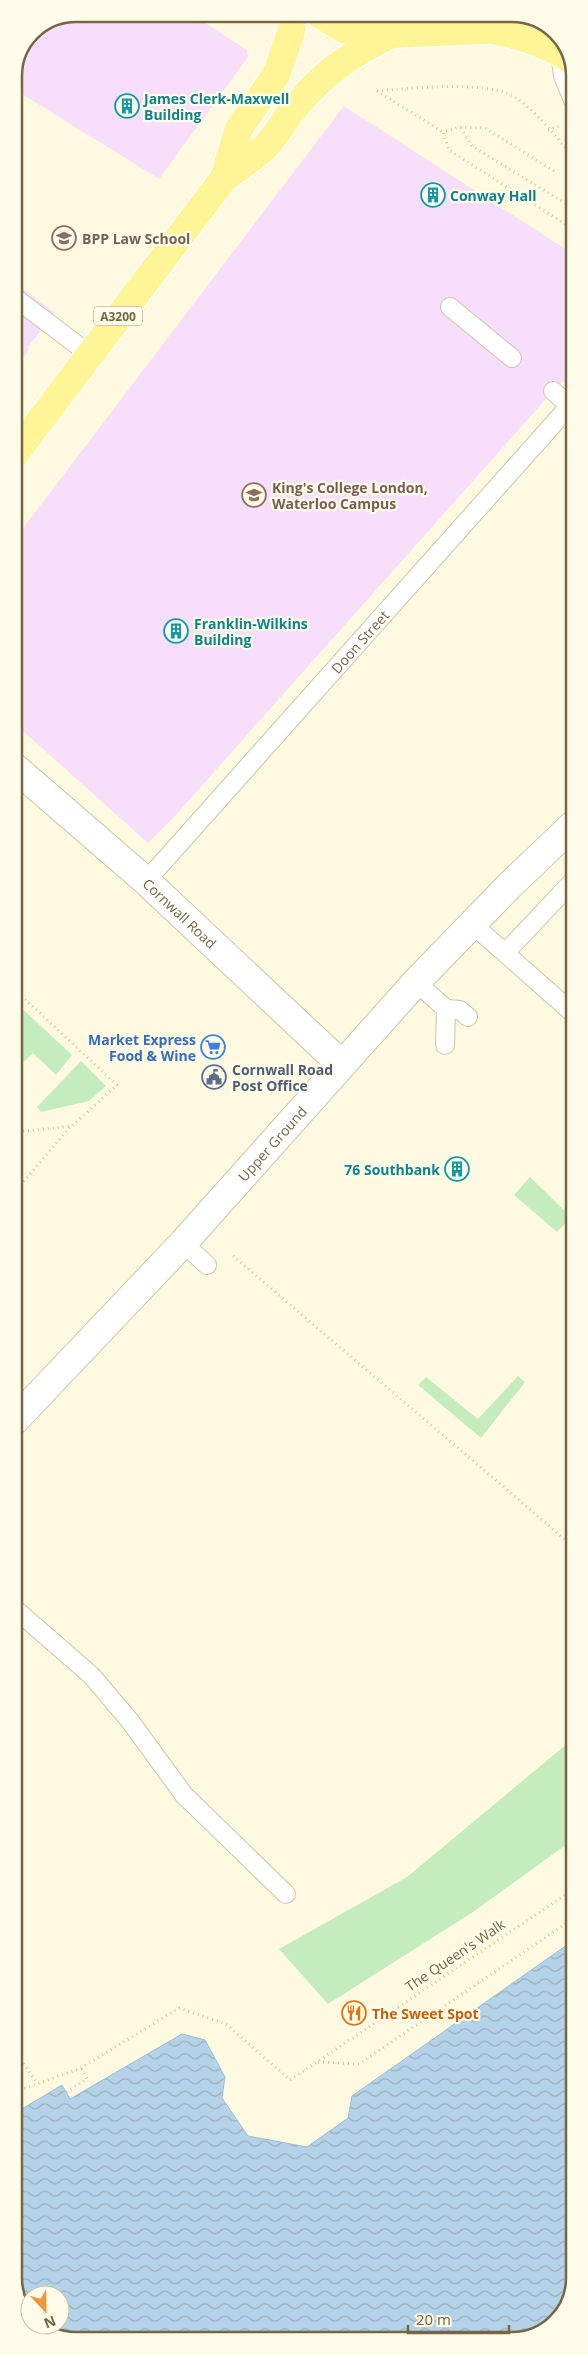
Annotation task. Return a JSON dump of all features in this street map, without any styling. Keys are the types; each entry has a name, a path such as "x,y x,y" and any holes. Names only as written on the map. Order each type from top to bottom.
{"main road":[{"name":"A3200","path":"224,178 239,128 266,93 276,75 292,22"},
{"path":"333,23 343,29 392,34 483,30 524,25"},
{"path":"483,30 513,34 560,54"},
{"name":"A3200","path":"22,444 224,178 264,148 306,94 343,60 366,46 392,34"}],"street":[{"name":"Cornwall Road","path":"22,774 146,881 341,1064"},
{"name":"Upper Ground","path":"22,1413 183,1243 416,982 472,924 566,833"}],"lane":[{"path":"564,68 566,81"},
{"path":"22,303 89,354"},
{"path":"450,307 512,358"},
{"path":"553,391 566,400"},
{"name":"Doon Street","path":"146,881 566,411"},
{"path":"505,953 566,888"},
{"path":"472,924 566,1007"},
{"path":"416,982 446,1009 460,1010 468,1017"},
{"path":"445,1044 446,1009"},
{"path":"183,1243 207,1265"},
{"path":"22,1616 92,1676 130,1721 184,1795 286,1894"}],"path":[{"path":"566,150 526,106 510,95 487,88 377,91 443,132 449,150 566,225"},
{"path":"548,130 566,125"},
{"path":"443,132 460,127 485,128 554,170"},
{"path":"460,127 472,146 566,204"},
{"path":"22,996 117,1085 72,1126 22,1184"},
{"path":"22,1131 72,1126"},
{"path":"230,1254 566,1540"},
{"name":"The Queen's Walk","path":"22,2089 81,2068 179,2008 226,2024 290,2080 566,1894"},
{"path":"318,2062 359,2064 566,1923"},
{"path":"22,2061 37,2082"},
{"path":"45,2105 88,2079 81,2068"}],"shaded area":[{"name":"James Clerk-Maxwell Building","path":"77,22 204,22 247,50 248,57 159,179 22,94 24,66 27,56 38,38 56,27"},
{"name":"King's College London, Waterloo Campus","path":"344,106 566,249 566,383 562,381 174,817 148,843 22,730 22,529"},
{"path":"22,288 55,313 27,348 29,350 22,360"}],"green space":[{"path":"22,1008 72,1055 56,1075 33,1053 22,1064"},
{"path":"81,1061 106,1086 89,1101 41,1112 37,1107"},
{"path":"530,1177 566,1212 566,1222 557,1232 514,1195"},
{"path":"518,1376 525,1382 481,1438 418,1385 426,1377 478,1419"},
{"path":"566,1745 566,1845 473,1912 328,2004 279,1949 407,1877"}],"water":[{"path":"566,1946 566,2278 563,2296 552,2314 532,2328 511,2332 73,2332 70,2332 70,2285 23,2285 22,2109 62,2085 70,2099 182,2034 205,2040 225,2077 222,2098 248,2136 307,2147 348,2118 352,2096"}],"place":[{"name":"James Clerk-Maxwell Building","path":"127,106"},
{"name":"Conway Hall","path":"433,195"},
{"name":"BPP Law School","path":"64,238"},
{"name":"King's College London, Waterloo Campus","path":"254,495"},
{"name":"Franklin-Wilkins Building","path":"176,631"},
{"name":"Market Express Food & Wine","path":"213,1047"},
{"name":"Cornwall Road Post Office","path":"214,1077"},
{"name":"76 Southbank","path":"457,1169"},
{"name":"The Sweet Spot","path":"354,2013"}]}
